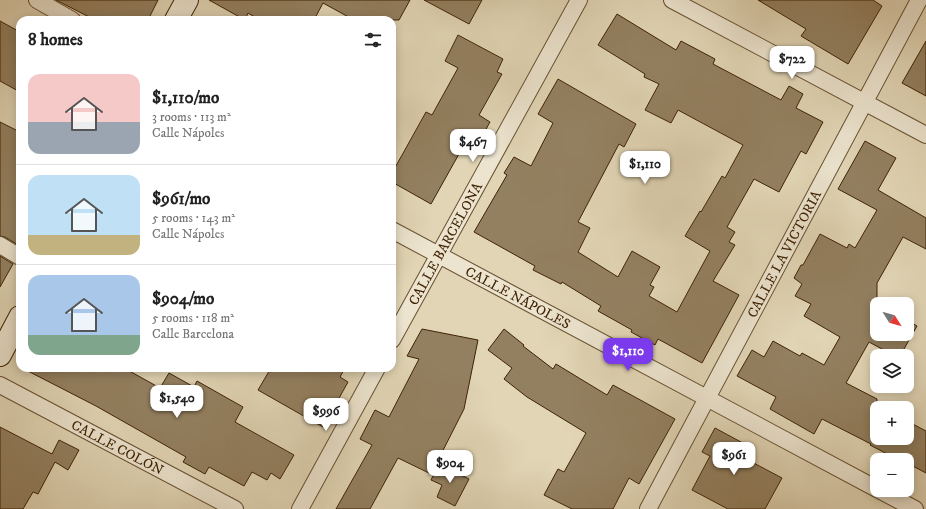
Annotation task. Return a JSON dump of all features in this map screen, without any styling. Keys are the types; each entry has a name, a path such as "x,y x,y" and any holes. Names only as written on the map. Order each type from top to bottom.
{"street":[{"path":"37,0 65,16"},
{"path":"178,16 187,0"},
{"name":"CALLE BARCELONA","path":"396,333 579,0"},
{"path":"672,0 926,135"},
{"name":"CALLE LA VICTORIA","path":"648,509 919,0"},
{"name":"CALLE NÁPOLES","path":"396,232 870,486"},
{"path":"0,245 16,255"},
{"path":"0,355 16,325"},
{"path":"300,509 374,372"},
{"name":"CALLE COLÓN","path":"0,385 235,509"},
{"name":"CALLE NÁPOLES","path":"892,497 915,509"}],"building":[{"path":"56,0 158,0 150,16 87,16"},
{"path":"209,0 410,0 399,20 396,20 396,16 347,16 323,3 316,16 253,16 248,13 247,16 238,16"},
{"path":"424,0 482,0 469,24"},
{"path":"758,0 873,0 882,6 848,64 801,36 806,29"},
{"path":"617,14 676,50 681,41 715,59 713,64 781,100 789,86 803,94 796,108 823,122 806,154 801,151 779,192 754,179 727,227 735,232 729,242 735,245 713,281 739,295 702,363 658,339 655,345 631,332 632,330 598,311 601,306 562,282 561,284 533,270 535,266 474,232 507,175 504,173 514,157 531,166 553,123 538,114 558,79 636,124 624,147 619,144 578,222 590,228 578,252 618,277 632,251 660,267 650,285 654,287 649,296 677,312 710,251 685,236 722,176 725,178 743,145 678,110 671,123 645,110 659,84 644,77 645,74 598,45"},
{"path":"0,21 16,30 16,90 0,81"},
{"path":"458,35 503,59 497,72 502,74 479,115 490,122 479,142 469,136 431,204 396,184 396,166 426,112 432,115 458,68 445,61"},
{"path":"926,41 926,96 902,83"},
{"path":"0,122 16,130 16,244 5,237 0,236"},
{"path":"865,141 896,158 878,190 926,218 926,249 903,237 877,283 877,297 870,297 870,341 908,341 904,349 882,349 869,342 846,383 877,399 877,401 870,401 870,443 822,419 814,434 770,409 776,397 737,376 752,350 764,357 773,341 800,356 802,353 824,365 840,337 804,316 811,304 795,296 802,284 794,278 820,234 847,248 849,244 855,248 877,210 838,189"},
{"path":"0,256 13,264 0,287"},
{"path":"914,324 917,326 914,331"},
{"path":"422,329 478,340 464,409 431,474 398,458 370,509 336,509 372,445 360,439 375,410 389,417 419,359 407,356"},
{"path":"504,329 553,369 556,364 607,395 613,385 675,419 639,484 629,478 613,509 572,509 544,495 558,469 564,472 586,433 527,397 504,379 512,368 488,350"},
{"path":"30,372 131,372 160,388 169,373 194,387 197,381 243,407 235,422 294,455 280,479 271,473 267,480 252,472 244,486 209,467 205,474 183,462 186,457 96,406"},
{"path":"269,372 343,372 340,377 348,382 323,427 258,390"},
{"path":"914,425 926,431 926,473 914,467 914,453 885,453 870,445 914,445"},
{"path":"0,427 52,454 59,440 79,450 68,470 55,462 38,494 33,492 23,509 0,509"},
{"path":"715,428 754,449 748,460 782,478 765,509 728,509 692,490 710,456 702,452"},
{"path":"439,464 469,479 455,506 437,497 442,485 431,480"}]}
